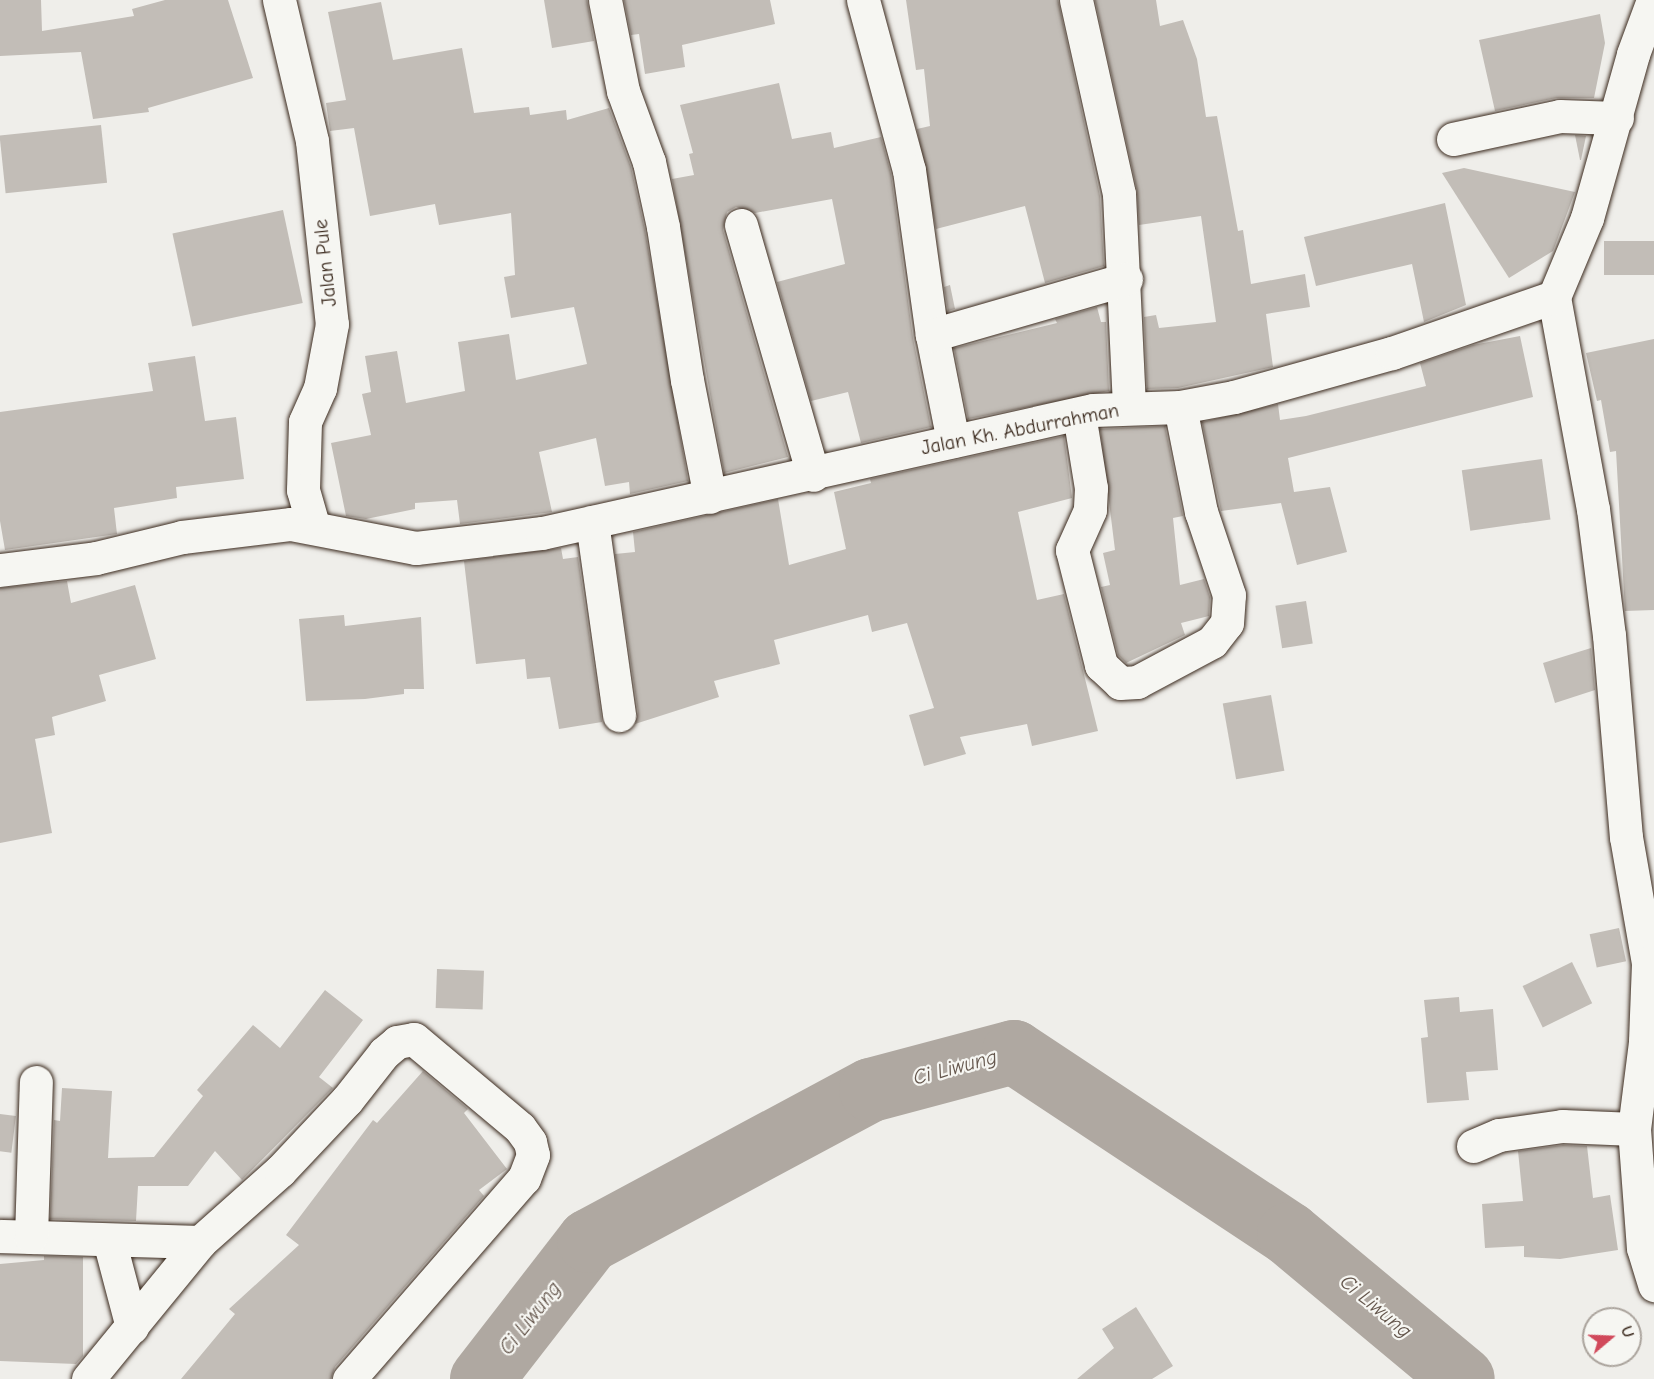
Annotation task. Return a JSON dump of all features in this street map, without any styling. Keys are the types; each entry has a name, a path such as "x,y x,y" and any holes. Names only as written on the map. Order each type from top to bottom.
{"street":[{"name":"Jalan Pule","path":"279,0 312,141 332,324 320,388 305,422 303,490 313,526"},
{"path":"605,0 623,91 648,162 663,227 687,380 710,497"},
{"path":"863,0 909,170 932,335 953,441"},
{"path":"1076,0 1119,194 1126,279 1129,407"},
{"path":"1653,0 1633,54 1617,118 1587,218 1554,297 1593,509 1610,635 1626,837 1648,963 1647,1088 1634,1129 1643,1248 1654,1284"},
{"path":"1453,139 1560,116 1617,118"},
{"path":"741,225 813,475"},
{"path":"932,335 1126,279"},
{"name":"Jalan Kh. Abdurrahman","path":"0,570 96,558 182,537 256,527 313,526 416,548 542,533 813,475 953,441 1079,414 1129,407 1180,407 1284,384 1392,353 1554,297"},
{"path":"1079,414 1091,488 1090,510 1072,550 1101,665 1120,682 1137,682 1212,642 1227,623 1228,595 1201,512 1180,407"},
{"path":"592,522 618,715"},
{"path":"88,1379 200,1242 280,1171 398,1042 414,1039 424,1044 520,1128 530,1142 533,1155 524,1178 349,1379"},
{"path":"36,1082 16,1237 200,1242"},
{"path":"1473,1146 1507,1133 1562,1126 1634,1129"},
{"path":"109,1240 132,1327"}],"building":[{"path":"0,0 41,0 42,31 134,16 132,9 165,0 228,0 253,78 148,108 149,112 93,119 81,52 0,56"},
{"path":"544,0 587,0 594,41 552,48"},
{"path":"624,0 770,0 775,24 682,45 685,67 645,74 639,34 631,35"},
{"path":"906,0 1058,0 1100,196 1104,266 1045,283 1025,206 936,229 917,129 930,126 924,69 916,70"},
{"path":"1095,0 1156,0 1160,26 1183,20 1197,59 1206,117 1217,116 1238,231 1243,230 1251,284 1305,274 1310,307 1266,314 1273,367 1178,388 1147,389 1144,317 1156,315 1159,328 1216,322 1201,216 1139,225 1137,190"},
{"path":"381,2 393,60 462,48 474,113 529,107 530,115 566,110 567,120 609,108 631,167 645,230 688,481 630,494 629,482 605,486 596,438 539,452 552,512 460,524 457,500 415,503 415,509 366,519 346,516 331,443 371,435 362,394 371,392 365,356 397,351 406,403 465,391 458,342 509,334 516,380 587,364 574,307 511,318 504,277 515,275 511,213 439,225 435,204 370,216 354,128 330,131 326,103 346,100 328,12"},
{"path":"1600,14 1605,43 1594,98 1556,98 1495,111 1479,40"},
{"path":"779,83 792,139 831,132 834,148 881,137 891,174 913,338 931,427 861,443 848,392 811,401 777,282 845,264 832,199 755,213 736,207 727,212 723,230 788,457 724,473 672,179 694,175 689,154 693,153 680,105"},
{"path":"101,125 107,183 6,193 0,136"},
{"path":"1575,135 1586,136 1581,160 1580,160"},
{"path":"1464,168 1575,192 1553,251 1509,278 1442,173"},
{"path":"1445,203 1466,305 1424,322 1412,264 1316,286 1304,237"},
{"path":"283,210 303,303 192,326 172,233"},
{"path":"1604,241 1654,241 1654,275 1604,275"},
{"path":"950,285 955,309 948,311 944,287"},
{"path":"1097,307 1101,322 1106,322 1109,391 968,419 954,348 1057,323 1055,319"},
{"path":"1520,336 1533,397 1288,458 1294,492 1330,487 1347,552 1297,565 1281,503 1221,511 1202,422 1278,404 1280,420 1306,416 1426,386 1420,363 1473,345"},
{"path":"1654,339 1654,610 1625,611 1616,451 1610,452 1601,400 1597,401 1586,353"},
{"path":"195,356 205,421 236,417 244,479 176,487 177,498 114,508 117,534 5,550 0,521 0,412 153,391 148,363"},
{"path":"1165,426 1183,516 1173,518 1180,585 1204,579 1210,597 1209,616 1181,623 1185,635 1126,663 1118,655 1101,587 1110,585 1103,553 1115,550 1100,429"},
{"path":"1064,436 1072,498 1018,512 1037,600 1064,594 1098,731 1032,746 1027,724 960,737 966,754 924,766 909,715 934,708 907,623 872,632 868,615 774,640 780,664 714,681 719,697 635,724 638,712 615,554 635,552 633,532 778,499 789,565 846,549 834,492 871,483 870,479"},
{"path":"1542,459 1550,519 1470,531 1462,470"},
{"path":"561,548 563,559 578,557 602,722 559,729 550,677 527,679 525,659 476,664 464,561"},
{"path":"67,581 71,603 135,585 156,659 99,675 106,701 52,717 55,735 35,739 52,833 0,843 0,588"},
{"path":"1306,601 1313,643 1282,648 1275,606"},
{"path":"344,615 345,626 421,617 424,689 404,689 404,694 365,699 306,701 299,619"},
{"path":"1591,648 1595,690 1555,703 1543,663"},
{"path":"1271,695 1284,771 1236,779 1223,704"},
{"path":"1619,928 1626,961 1597,967 1590,934"},
{"path":"1572,962 1592,1003 1543,1027 1523,986"},
{"path":"437,969 484,971 483,1010 436,1008"},
{"path":"325,990 363,1020 319,1077 333,1088 242,1180 215,1151 188,1186 138,1186 136,1221 50,1219 54,1120 60,1121 62,1088 112,1091 108,1158 154,1157 203,1096 197,1090 253,1025 280,1048"},
{"path":"1459,997 1460,1012 1493,1009 1498,1070 1466,1072 1469,1100 1427,1103 1421,1038 1428,1037 1424,1000"},
{"path":"423,1071 468,1109 464,1113 507,1169 479,1190 484,1196 335,1367 331,1379 181,1379 235,1314 229,1309 299,1245 286,1235 373,1120 377,1123"},
{"path":"0,1114 16,1116 11,1153 0,1151"},
{"path":"1563,1145 1587,1146 1593,1198 1610,1195 1618,1250 1560,1259 1524,1257 1524,1246 1485,1248 1482,1204 1523,1201 1518,1151"},
{"path":"44,1256 83,1257 83,1356 76,1364 0,1361 0,1264 44,1260"},
{"path":"1136,1307 1173,1366 1152,1379 1077,1379 1114,1348 1102,1329"}],"waterway":[{"name":"Ci Liwung","path":"482,1379 589,1241 871,1090 1014,1052 1289,1234 1463,1379"}]}
